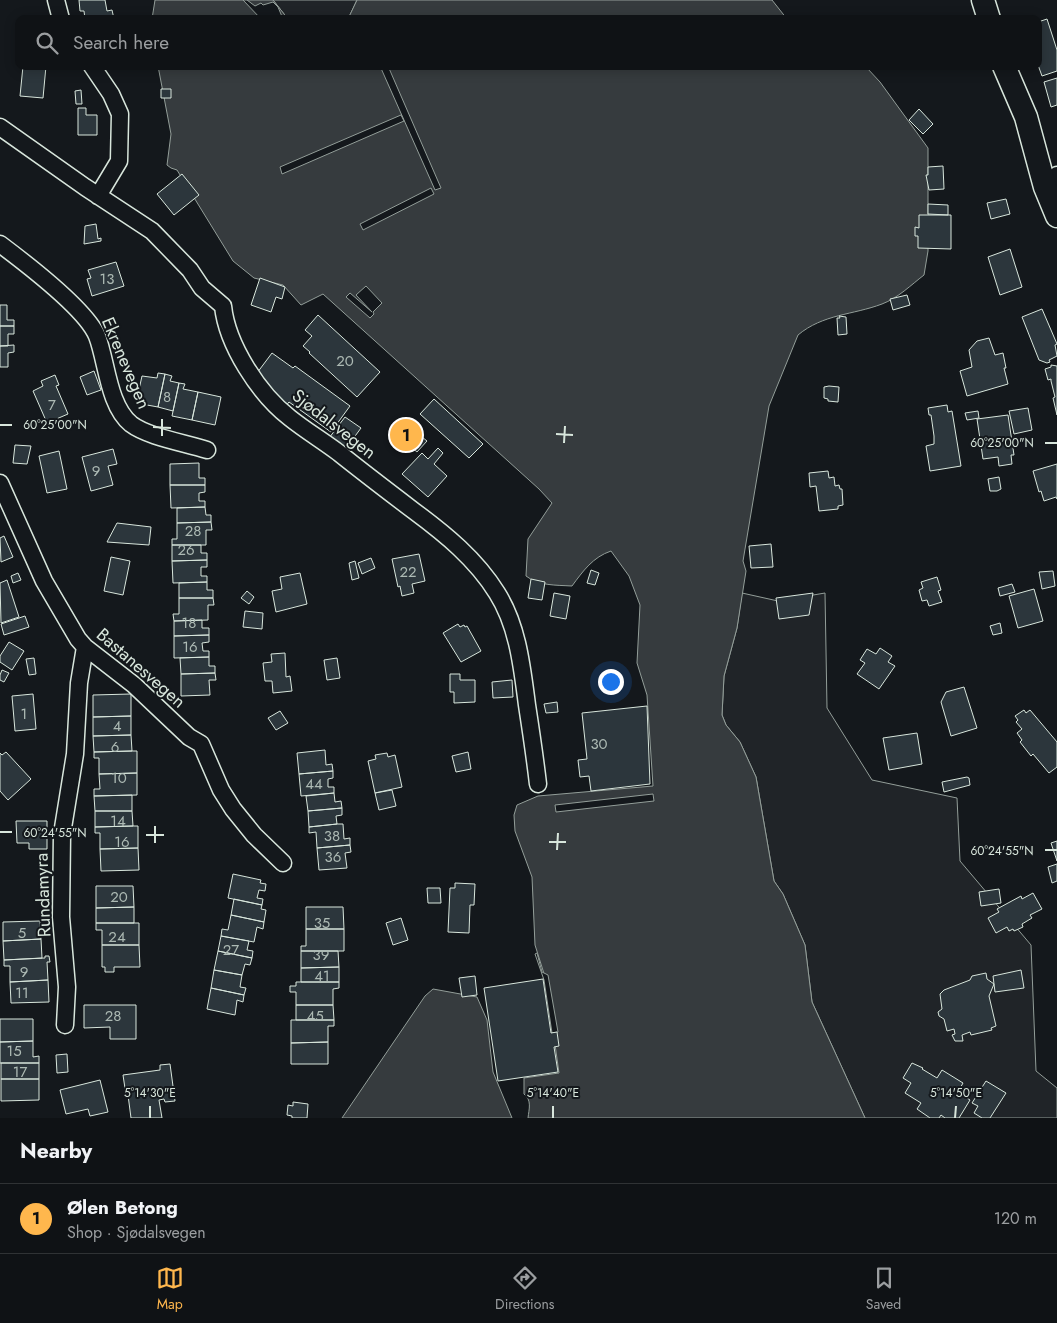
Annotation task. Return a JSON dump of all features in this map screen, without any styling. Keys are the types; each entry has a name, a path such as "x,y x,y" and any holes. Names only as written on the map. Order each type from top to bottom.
{"main road":[{"path":"983,0 988,15"},
{"path":"1006,70 1026,117 1053,207"}],"street":[{"path":"56,0 61,15"},
{"path":"95,70 111,94 120,114 119,161 98,196"},
{"name":"Sjødalsvegen","path":"0,127 152,232 190,270 202,288 223,306 224,316 230,332 246,366 257,383 282,411 441,531 474,562 498,594 518,645 538,784"},
{"path":"1053,207 1057,175"},
{"name":"Ekrenevegen","path":"0,244 37,273 86,319 96,336 116,402 130,423 141,431 207,450"},
{"name":"Bastanesvegen","path":"0,483 44,580 85,647 134,685 189,737 200,744 221,790 233,809 254,835 283,863"},
{"name":"Rundamyra","path":"65,1025 67,987 61,917 62,834 76,754 79,683 85,647"}],"shaded area":[{"path":"155,0 273,0 285,15 153,15"},
{"path":"273,0 357,0 350,15 285,15"},
{"path":"357,0 772,0 784,15 350,15"},
{"path":"159,70 869,70 880,82 928,148 928,251 924,275 888,301 871,308 828,319 798,335 769,406 743,561 746,571 737,628 724,676 722,715 726,725 740,742 756,777 774,881 783,894 805,945 812,1002 865,1118 528,1118 529,1105 527,1096 524,1094 524,1078 559,1073 546,980 535,945 532,877 515,831 514,815 517,805 538,796 653,786 647,695 637,663 640,605 629,576 611,551 594,561 584,570 572,586 536,582 526,576 528,539 552,503 539,489 323,294 301,305 283,285 254,278 233,261 177,170 167,165 171,134"},
{"path":"742,593 778,601 825,593 827,708 872,780 957,798 960,861 1031,945 1036,1071 1057,1088 1057,1118 865,1118 812,1002 805,945 783,894 774,881 756,777 740,742 726,725 722,715 724,676 737,628"},
{"path":"433,989 477,997 487,1020 493,1072 512,1118 342,1118 425,996"}],"pier":[{"path":"243,0 247,0 255,6 261,3 263,5 273,2 278,7 281,15 257,15"},
{"path":"382,70 390,70 441,188 435,190"},
{"path":"401,115 404,121 282,174 280,167"},
{"path":"431,188 434,194 363,230 360,224"},
{"path":"366,286 382,303 370,318 346,297 350,293 372,312 356,295"},
{"path":"653,794 654,801 556,812 555,805"},
{"path":"537,953 542,972 548,975 558,1032 552,1033 544,980 535,954"}],"building":[{"path":"79,0 105,0 107,11 112,10 113,15 84,15 84,11 80,11"},
{"path":"1047,19 1057,50 1057,71 1042,76 1040,70 1042,70 1042,21"},
{"path":"23,70 46,70 43,98 20,96"},
{"path":"1057,78 1057,105 1051,107 1044,82"},
{"path":"161,89 171,89 171,98 161,98"},
{"path":"81,90 82,104 76,104 75,91"},
{"path":"78,108 86,108 86,115 97,115 97,135 78,135"},
{"path":"919,109 933,124 923,134 909,120"},
{"path":"943,166 944,189 929,190 926,175 928,175 928,167"},
{"path":"182,174 199,195 174,215 157,194"},
{"path":"1006,199 1010,214 991,219 987,203"},
{"path":"928,204 948,205 948,215 928,214"},
{"path":"919,215 951,215 951,249 918,248 918,236 915,236 915,227 919,228"},
{"path":"96,224 98,239 101,238 101,241 84,244 85,226"},
{"path":"1010,249 1022,287 1000,295 988,257"},
{"path":"116,262 124,286 92,296 87,279 91,278 88,270"},
{"path":"260,278 285,287 282,299 276,297 271,312 251,305"},
{"path":"907,295 910,305 893,310 890,299"},
{"path":"0,305 7,305 7,320 14,320 14,326 0,326"},
{"path":"1042,309 1057,344 1055,345 1057,356 1047,363 1039,360 1022,317"},
{"path":"318,315 380,372 357,397 303,346 312,336 305,330"},
{"path":"839,316 846,317 847,334 838,335 837,318 840,318"},
{"path":"0,326 14,326 14,334 8,334 8,346 0,346"},
{"path":"989,338 995,355 1003,353 1008,384 967,396 960,371 972,367 969,350 977,341"},
{"path":"14,345 14,352 8,353 8,367 0,367 0,346"},
{"path":"272,353 293,368 295,366 350,406 331,432 289,402 285,407 254,377"},
{"path":"1051,365 1057,366 1057,415 1051,379 1048,380 1045,369 1051,367"},
{"path":"94,371 101,390 87,395 80,377"},
{"path":"158,373 165,374 158,407 136,403 142,376 157,378"},
{"path":"165,374 172,376 170,381 179,383 173,411 158,407"},
{"path":"55,375 59,385 56,386 68,414 47,423 33,391 43,386 41,381"},
{"path":"179,383 185,384 183,389 198,392 192,420 172,416"},
{"path":"824,387 839,387 838,402 828,401 828,399 824,398"},
{"path":"198,392 221,397 215,425 192,420"},
{"path":"434,399 483,444 469,458 420,414"},
{"path":"947,405 948,412 952,411 961,466 930,471 926,446 934,444 934,436 928,408"},
{"path":"1028,408 1032,430 1014,434 1009,411"},
{"path":"978,411 979,418 967,420 965,413"},
{"path":"1008,415 1014,455 1011,455 1012,464 999,466 998,457 983,459 977,419"},
{"path":"345,417 361,428 342,454 326,442"},
{"path":"407,425 427,441 417,452 403,440 397,447 391,443"},
{"path":"15,445 31,446 27,464 13,463"},
{"path":"438,448 443,453 434,464 447,476 428,497 402,474 422,453 428,459"},
{"path":"113,449 117,464 108,466 113,485 91,491 82,457"},
{"path":"59,451 67,489 47,493 39,456"},
{"path":"199,463 199,478 205,478 205,485 170,485 170,464"},
{"path":"1057,464 1057,499 1056,497 1044,501 1041,491 1039,492 1033,471"},
{"path":"828,471 829,478 834,477 835,486 839,485 840,489 842,489 843,505 838,506 838,509 819,511 816,486 810,487 809,473"},
{"path":"999,477 1001,489 990,491 988,479"},
{"path":"170,485 205,485 205,492 199,493 199,501 205,501 205,507 171,508"},
{"path":"205,507 206,515 211,515 211,522 177,523 177,508"},
{"path":"211,522 212,530 206,530 206,545 172,545 172,539 177,539 177,523"},
{"path":"117,523 151,527 149,545 107,542"},
{"path":"4,536 13,557 1,562 0,538"},
{"path":"771,544 773,567 751,568 749,546"},
{"path":"172,545 201,545 201,553 207,553 207,560 172,561"},
{"path":"419,554 425,581 412,584 414,593 402,596 400,586 398,587 392,559"},
{"path":"111,557 130,561 123,595 104,591"},
{"path":"371,558 375,568 362,574 358,563"},
{"path":"207,560 207,567 201,567 201,576 207,576 207,582 173,583 172,561"},
{"path":"355,561 359,578 352,580 349,563"},
{"path":"591,570 599,573 595,585 587,583"},
{"path":"1053,571 1055,586 1042,589 1039,572"},
{"path":"18,573 21,580 13,583 11,576"},
{"path":"300,573 307,604 276,612 272,591 282,589 280,577"},
{"path":"937,577 941,590 938,591 942,602 929,606 927,600 922,601 919,590 923,588 921,582"},
{"path":"531,579 545,582 542,600 528,598"},
{"path":"7,580 19,617 1,623 0,583"},
{"path":"207,582 207,590 213,590 213,598 179,598 179,583"},
{"path":"1012,584 1015,592 1000,596 998,588"},
{"path":"1034,589 1043,621 1018,628 1009,596"},
{"path":"247,591 254,597 249,604 241,598"},
{"path":"554,593 570,596 566,619 550,616"},
{"path":"813,593 809,615 779,619 776,598"},
{"path":"179,598 213,598 214,605 208,605 208,620 174,621 173,614 179,614"},
{"path":"245,611 263,613 262,629 243,627"},
{"path":"25,616 29,627 4,635 1,624"},
{"path":"202,620 202,628 209,628 209,635 174,636 174,621"},
{"path":"1000,623 1002,633 993,635 990,626"},
{"path":"458,624 460,627 467,626 481,651 461,662 443,633"},
{"path":"209,635 209,642 202,643 203,651 209,651 209,657 174,658 174,636"},
{"path":"9,642 24,651 12,670 0,662 0,656"},
{"path":"880,648 892,656 888,662 895,666 879,689 857,674 865,663 860,660 867,649 876,654"},
{"path":"285,653 286,677 290,676 292,691 273,693 272,681 265,681 263,663 272,662 271,654"},
{"path":"209,657 209,666 215,666 215,673 181,674 180,658"},
{"path":"34,658 36,674 29,675 26,659"},
{"path":"337,658 340,678 327,680 324,660"},
{"path":"2,670 9,673 4,682 0,680"},
{"path":"215,673 216,680 209,680 210,695 181,696 181,674"},
{"path":"450,674 460,674 460,680 475,680 475,702 454,703 454,692 450,692"},
{"path":"512,680 513,697 493,698 492,682"},
{"path":"964,687 977,728 951,736 941,702 946,692"},
{"path":"33,694 36,729 15,731 12,696"},
{"path":"131,694 131,716 93,717 93,695"},
{"path":"557,702 558,712 546,713 544,704"},
{"path":"647,706 650,784 591,791 589,776 580,777 578,760 587,759 582,713"},
{"path":"1024,710 1026,713 1030,710 1057,742 1057,767 1049,773 1033,754 1031,756 1020,742 1022,740 1017,733 1022,729 1016,722 1018,720 1015,716"},
{"path":"280,711 288,723 276,730 268,718"},
{"path":"131,716 131,735 93,736 93,717"},
{"path":"917,733 922,764 889,770 883,738"},
{"path":"131,735 132,751 94,752 93,736"},
{"path":"325,750 326,765 332,764 333,771 299,774 297,753"},
{"path":"137,751 137,773 99,774 99,758 94,758 94,752"},
{"path":"6,752 31,779 8,800 0,791 0,753 2,755"},
{"path":"468,752 471,769 456,772 452,756"},
{"path":"387,753 388,757 395,755 402,787 375,793 368,761 376,759 375,755"},
{"path":"333,771 333,778 328,779 328,787 334,787 334,793 301,796 299,774"},
{"path":"137,773 137,795 94,796 94,789 100,789 99,774"},
{"path":"969,778 970,785 944,792 942,782"},
{"path":"392,790 396,806 379,810 375,793"},
{"path":"334,793 335,802 341,801 342,808 308,811 306,796"},
{"path":"132,795 132,811 95,811 94,796"},
{"path":"342,808 342,815 336,816 337,824 309,827 308,811"},
{"path":"95,811 132,811 133,826 95,827"},
{"path":"16,821 47,821 47,849 29,849 29,843 17,843"},
{"path":"343,824 344,839 350,838 350,845 317,848 316,832 309,833 309,827"},
{"path":"138,826 138,848 100,849 100,833 95,833 95,827"},
{"path":"1057,841 1057,861 1051,843"},
{"path":"350,845 351,852 345,853 347,868 319,870 317,848"},
{"path":"138,848 139,870 101,871 100,849"},
{"path":"1057,864 1057,881 1052,883 1048,867"},
{"path":"233,874 261,880 260,883 266,884 265,891 259,890 257,898 263,899 262,905 228,898"},
{"path":"455,883 475,884 474,905 470,905 469,933 448,932 450,888 455,888"},
{"path":"96,886 133,886 134,907 96,908"},
{"path":"427,888 440,888 441,903 428,903"},
{"path":"999,889 1001,903 981,906 979,892"},
{"path":"1033,893 1042,909 1030,915 1032,918 1022,924 1023,927 1009,931 1007,927 996,933 988,918 999,912 997,909 1021,896 1022,899"},
{"path":"234,899 262,905 261,909 266,910 264,922 231,915"},
{"path":"134,907 134,923 96,923 96,908"},
{"path":"306,907 343,907 344,929 306,929"},
{"path":"231,915 264,922 263,929 257,927 254,942 221,936 222,929 228,930"},
{"path":"401,918 408,940 393,945 386,923"},
{"path":"40,921 41,939 3,941 3,922"},
{"path":"96,923 139,923 139,945 102,945 102,930 96,930"},
{"path":"306,929 344,929 344,951 301,951 301,946 306,946"},
{"path":"221,936 249,941 247,950 253,951 252,958 218,951"},
{"path":"41,939 42,958 4,960 3,941"},
{"path":"102,945 139,945 140,967 114,967 114,972 105,972 105,967 102,967"},
{"path":"218,951 252,958 250,965 245,964 242,975 214,970"},
{"path":"301,951 338,951 339,967 301,968"},
{"path":"45,956 49,956 50,962 47,962 48,980 10,982 10,966 4,966 4,960 45,958"},
{"path":"339,967 339,982 301,982 301,968"},
{"path":"214,970 242,975 240,987 246,988 244,995 211,988"},
{"path":"1021,970 1024,988 995,992 993,976"},
{"path":"986,973 987,979 994,984 989,996 996,1026 991,1028 992,1030 971,1035 970,1032 962,1035 963,1041 955,1041 952,1035 955,1034 954,1029 947,1031 944,1019 939,1016 938,1012 942,1009 940,994 944,990 970,980 972,976"},
{"path":"475,976 477,995 462,997 459,978"},
{"path":"543,979 551,1033 557,1032 559,1046 554,1047 558,1072 498,1081 484,988"},
{"path":"48,980 49,1002 11,1003 10,982"},
{"path":"296,982 339,982 339,988 333,989 333,1005 296,1005 296,992 290,992 290,986 296,986"},
{"path":"211,988 244,995 243,1002 237,1000 235,1015 207,1009"},
{"path":"84,1005 136,1005 136,1039 110,1039 110,1027 84,1028"},
{"path":"296,1005 333,1005 334,1020 296,1020"},
{"path":"0,1019 33,1019 33,1041 0,1042"},
{"path":"291,1020 334,1020 334,1026 328,1026 328,1042 291,1043"},
{"path":"33,1041 33,1057 39,1056 39,1063 0,1063 0,1042"},
{"path":"328,1042 328,1064 291,1064 291,1043"},
{"path":"67,1054 68,1072 57,1073 56,1055"},
{"path":"1,1063 39,1063 39,1079 1,1079"},
{"path":"912,1063 937,1078 942,1070 963,1083 958,1092 970,1100 959,1118 945,1118 941,1115 939,1118 930,1118 917,1109 921,1103 905,1093 911,1083 903,1078"},
{"path":"170,1064 175,1101 165,1102 164,1099 159,1100 162,1118 131,1118 123,1075 160,1070 160,1065"},
{"path":"1,1079 39,1079 39,1100 1,1101"},
{"path":"100,1080 108,1112 90,1116 88,1109 66,1114 60,1090"},
{"path":"986,1081 1006,1093 990,1118 982,1118 974,1113 978,1106 972,1103"},
{"path":"293,1102 308,1104 307,1118 292,1118 292,1116 287,1115 288,1105 293,1106"}],"place":[{"name":"Ølen Betong","path":"406,435"}]}
